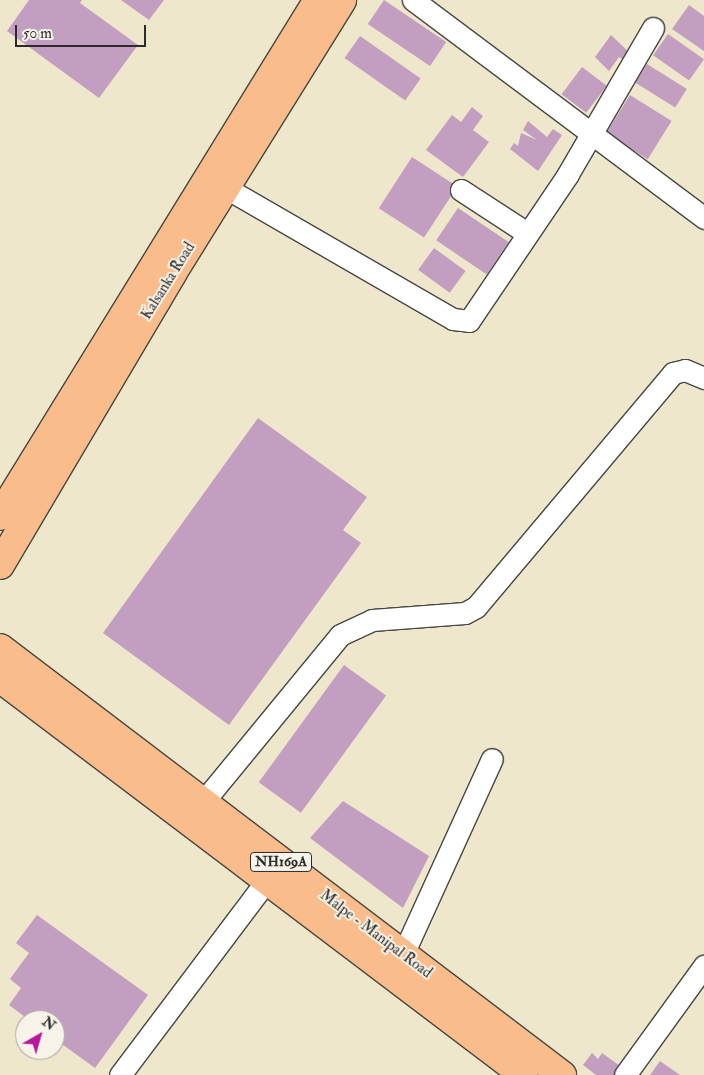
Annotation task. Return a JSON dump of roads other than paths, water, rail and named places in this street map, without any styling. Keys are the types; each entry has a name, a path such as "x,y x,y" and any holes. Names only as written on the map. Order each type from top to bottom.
{"main road":[{"path":"0,516 318,0"},
{"name":"Kalsanka Road","path":"0,565 226,188 342,0"},
{"name":"Malpe - Manipal Road","path":"0,648 562,1075"},
{"name":"Malpe - Manipal Road","path":"0,678 524,1075"}],"street":[{"path":"413,0 593,132 704,218"},
{"path":"226,188 461,320 469,321 593,132 653,28"},
{"path":"461,190 527,233"},
{"path":"203,802 340,635 366,621 465,613 476,607 673,373 685,370 704,378"},
{"path":"403,954 492,759"},
{"path":"120,1075 267,880"},
{"path":"625,1075 704,966"}]}
